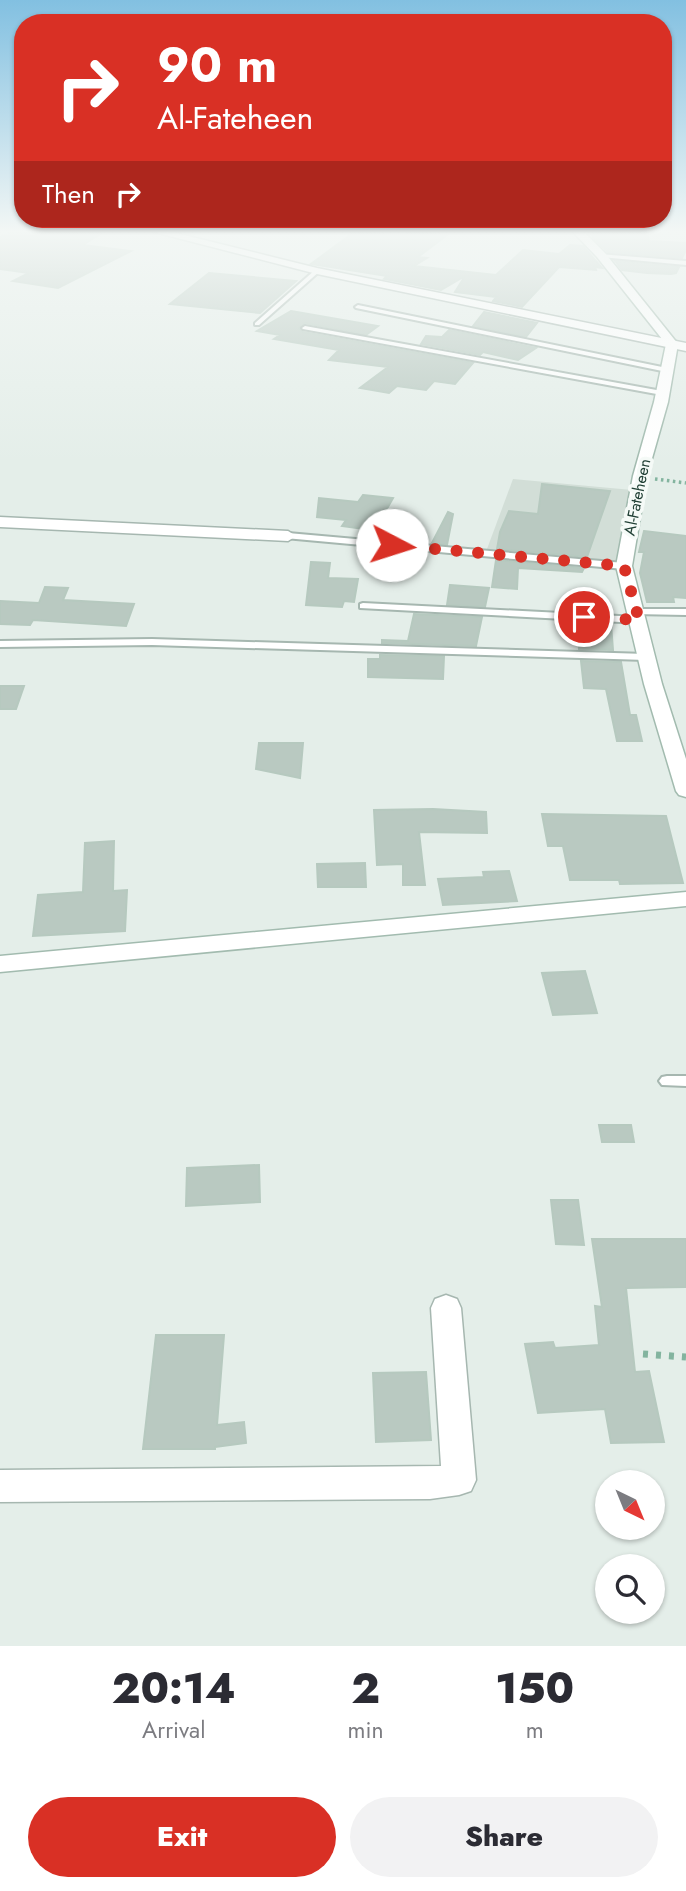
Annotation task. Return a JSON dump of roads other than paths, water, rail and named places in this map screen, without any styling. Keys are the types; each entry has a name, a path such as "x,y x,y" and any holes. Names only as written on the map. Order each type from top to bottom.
{"street":[{"path":"502,309 679,345"},
{"path":"647,309 679,345"},
{"name":"Al-Fateheen","path":"679,345 667,370 640,476 624,566 646,657 686,791"},
{"path":"0,522 288,536"},
{"path":"0,964 686,899"},
{"path":"0,1486 430,1483 459,1480 446,1308"}],"lane":[{"path":"257,324 274,309"},
{"path":"367,309 667,370"},
{"path":"305,328 662,393"},
{"path":"288,536 624,566"},
{"path":"363,606 638,616 686,612"},
{"path":"0,644 152,642 646,657"},
{"path":"667,1082 686,1081"}]}
